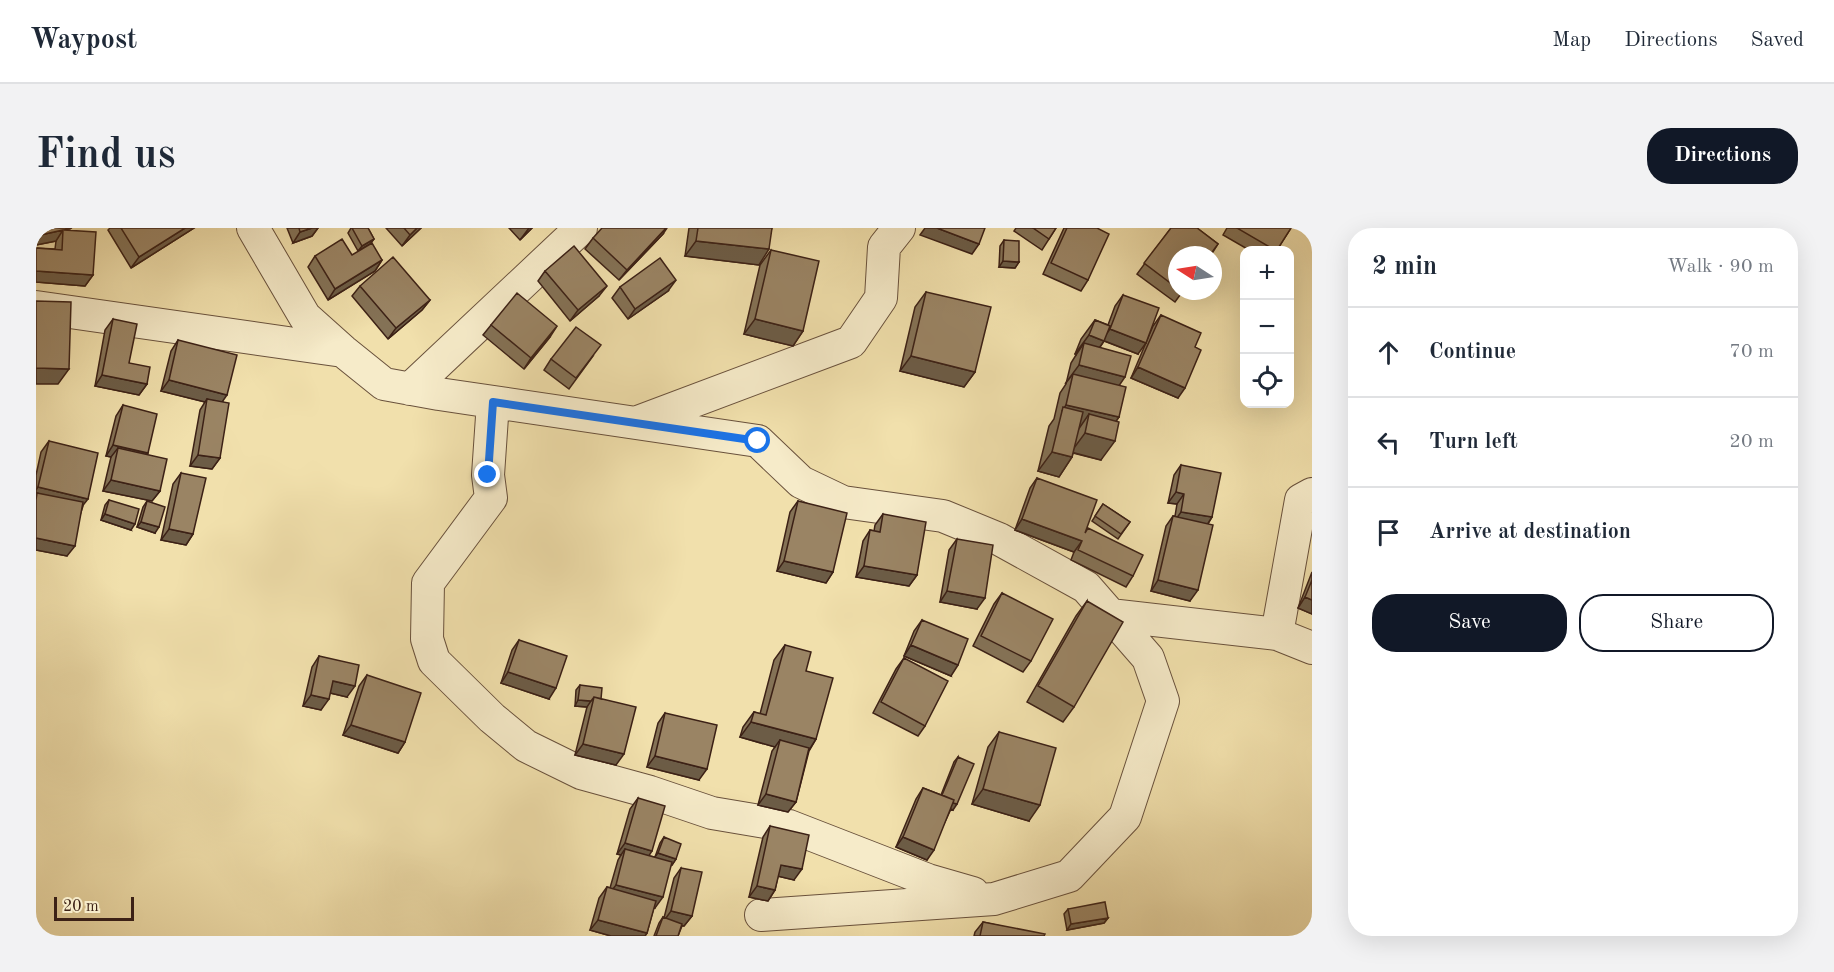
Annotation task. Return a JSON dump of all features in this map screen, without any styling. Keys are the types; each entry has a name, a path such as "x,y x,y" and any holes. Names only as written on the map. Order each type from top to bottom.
{"street":[{"path":"253,228 305,317 384,384 758,441 801,482 843,502 943,516 999,539 1086,587 1148,658 1163,700 1125,817 1069,876 994,899 761,915"},
{"path":"410,389 581,228"},
{"path":"634,423 851,342 881,298 884,247 898,228"},
{"path":"36,307 343,351"},
{"path":"493,402 488,475 491,498 428,583 427,639 434,661 492,718 526,746 581,773 650,792 712,813 789,826 928,880 994,899"},
{"path":"1277,634 1301,500 1312,494"},
{"path":"1110,615 1277,634 1312,648"}],"building":[{"path":"36,228 72,228 64,230 96,232 93,275 36,271 36,248 62,250 63,230 36,236"},
{"path":"121,228 185,228 139,257"},
{"path":"299,228 312,228 300,232"},
{"path":"352,228 368,228 374,239 362,246"},
{"path":"404,228 417,228 410,235"},
{"path":"602,228 666,228 627,270 593,238"},
{"path":"698,228 772,228 769,249 696,241"},
{"path":"937,228 985,228 979,244"},
{"path":"1033,228 1056,228 1049,239"},
{"path":"1067,228 1097,228 1109,234 1088,280 1051,263"},
{"path":"1171,228 1197,228 1218,244 1217,246 1168,246 1168,281 1144,263"},
{"path":"1237,228 1291,228 1280,246 1268,246"},
{"path":"342,239 352,255 372,243 382,260 335,289 315,256"},
{"path":"1004,240 1019,241 1019,262 1003,261"},
{"path":"574,246 607,286 578,310 545,271"},
{"path":"771,250 819,261 803,331 755,319"},
{"path":"393,257 430,300 396,328 360,286"},
{"path":"660,258 676,280 635,309 620,287"},
{"path":"926,292 991,307 975,372 911,356"},
{"path":"517,293 557,326 531,358 491,325"},
{"path":"1123,295 1159,308 1146,343 1110,329"},
{"path":"36,301 71,302 69,369 36,368"},
{"path":"1161,315 1201,333 1195,347 1201,350 1185,388 1138,367"},
{"path":"113,319 137,324 129,363 150,367 147,384 102,375"},
{"path":"1095,320 1110,326 1104,341 1089,335"},
{"path":"576,327 601,345 576,378 551,359"},
{"path":"178,340 237,355 227,395 169,380"},
{"path":"1084,343 1131,356 1125,377 1079,365"},
{"path":"1073,374 1126,387 1119,417 1066,405"},
{"path":"207,399 229,403 220,458 198,455"},
{"path":"123,405 157,414 148,453 113,445"},
{"path":"1063,407 1083,412 1072,457 1052,452"},
{"path":"1089,414 1119,422 1115,441 1085,433"},
{"path":"49,441 98,453 88,499 38,487"},
{"path":"118,448 167,459 160,491 111,480"},
{"path":"1181,465 1221,473 1212,517 1181,512 1184,494 1176,492"},
{"path":"181,473 206,478 193,534 169,529"},
{"path":"1037,478 1097,500 1085,533 1088,528 1143,555 1133,576 1078,550 1082,541 1022,519"},
{"path":"37,493 83,502 75,546 36,538"},
{"path":"109,500 139,509 135,524 105,514"},
{"path":"147,501 165,507 159,527 141,522"},
{"path":"798,501 847,513 833,572 784,561"},
{"path":"1103,504 1130,522 1121,534 1095,516"},
{"path":"883,514 926,522 917,575 864,566 870,530 880,532"},
{"path":"1173,516 1213,525 1198,590 1158,580"},
{"path":"957,539 993,545 985,598 947,591"},
{"path":"1312,580 1312,600 1305,597"},
{"path":"1002,593 1053,619 1031,661 981,636"},
{"path":"1087,601 1123,622 1074,707 1038,686"},
{"path":"922,620 968,639 958,665 911,645"},
{"path":"519,640 567,656 556,688 508,672"},
{"path":"785,645 811,652 806,671 833,678 816,739 751,722 754,712 766,715"},
{"path":"319,656 359,665 355,686 333,681 329,699 311,695"},
{"path":"904,658 948,681 925,726 881,702"},
{"path":"367,675 421,693 405,742 351,725"},
{"path":"580,685 602,688 601,699 594,697 591,701 578,700"},
{"path":"594,697 636,707 624,754 583,744"},
{"path":"665,713 717,725 707,769 655,756"},
{"path":"999,732 1056,748 1040,805 983,789"},
{"path":"780,740 809,748 796,802 766,794"},
{"path":"958,757 974,764 957,804 953,803 954,800 942,795"},
{"path":"923,788 954,800 934,850 903,837"},
{"path":"638,798 665,806 652,851 625,843"},
{"path":"770,826 809,835 802,869 781,865 775,890 757,886"},
{"path":"664,837 681,844 676,859 658,853"},
{"path":"625,849 672,862 663,897 616,885"},
{"path":"681,868 702,872 692,916 671,911"},
{"path":"607,887 656,901 647,933 598,920"},
{"path":"1105,902 1108,918 1071,924 1068,909"},
{"path":"663,917 682,924 678,936 656,936"},
{"path":"983,922 1045,934 1044,936 980,936"}],"route":[{"path":"488,475 493,402 758,441"}]}
